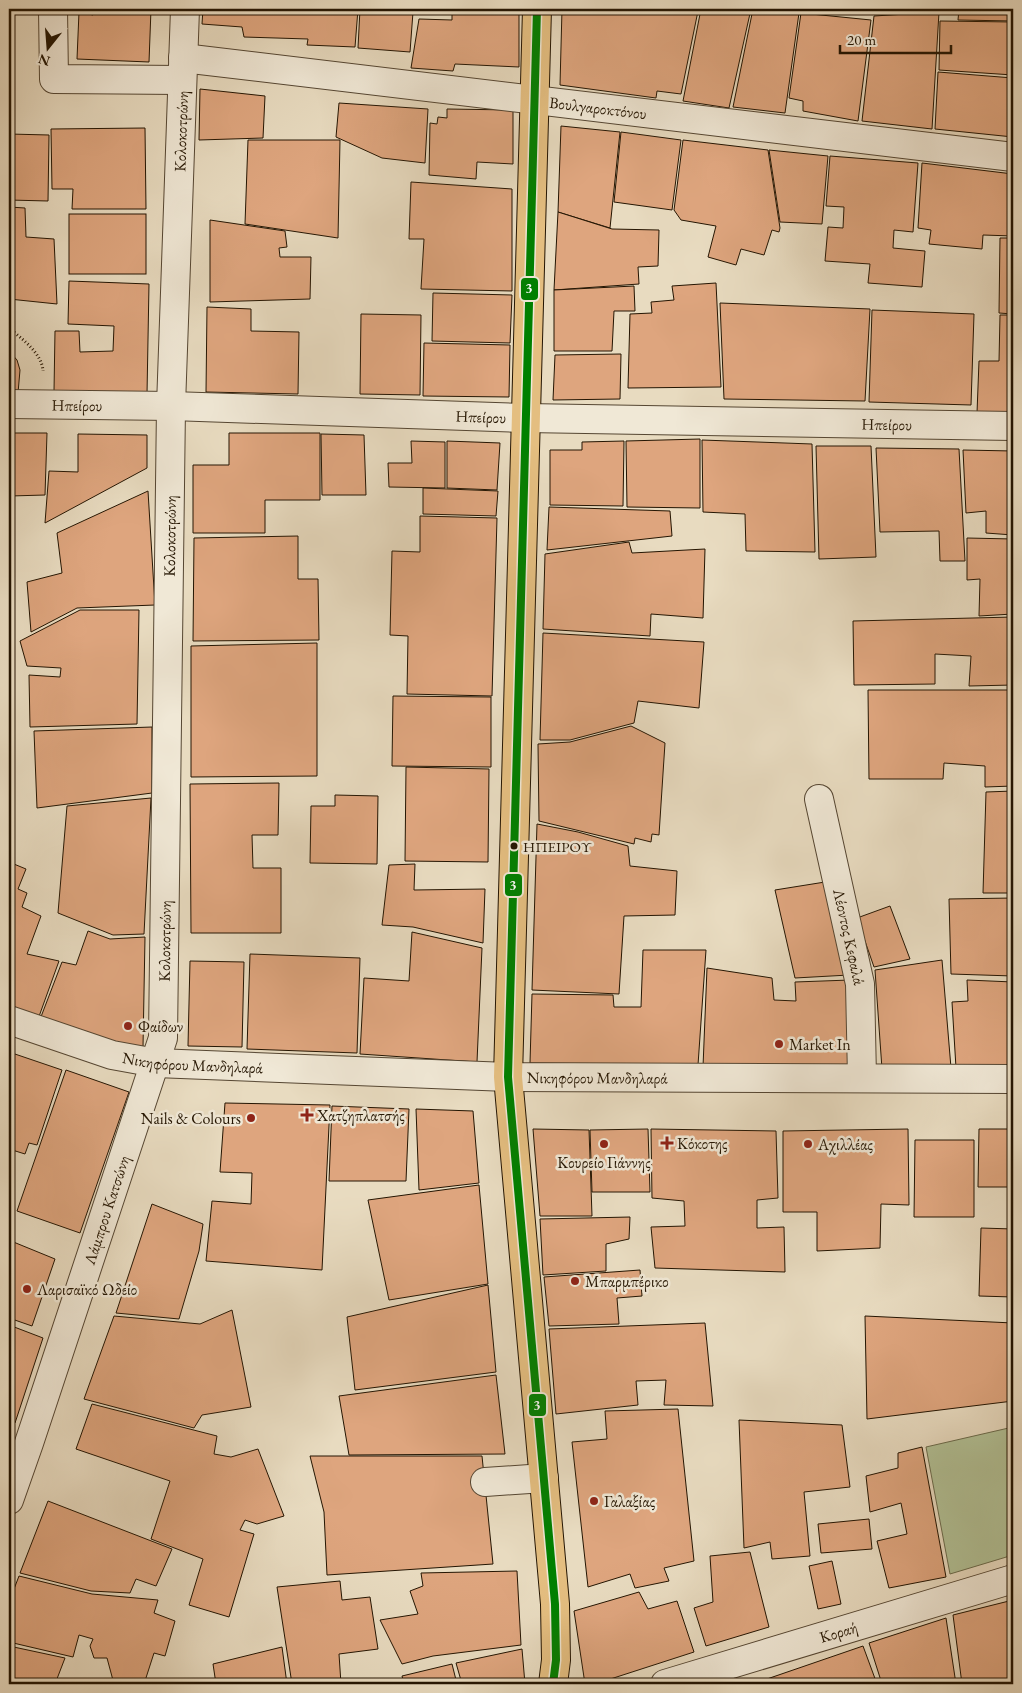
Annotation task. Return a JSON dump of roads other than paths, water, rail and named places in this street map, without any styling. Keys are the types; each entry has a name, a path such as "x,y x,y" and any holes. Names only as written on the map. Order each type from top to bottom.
{"main road":[{"path":"537,9 508,1077 555,1604 556,1660 552,1684"}],"street":[{"name":"Βουλγαροκτόνου","path":"53,9 54,79 183,69 534,100 1013,156"},
{"name":"Κολοκοτρώνη","path":"156,1063 163,1038 171,406 185,9"},
{"name":"Ηπείρου","path":"9,404 171,406 526,418 1013,426"},
{"name":"Λέοντος Κεφαλά","path":"819,799 860,984 862,1077"},
{"name":"Νικηφόρου Μανδηλαρά","path":"9,1020 112,1055 156,1063 508,1077 1013,1079"},
{"name":"Λάμπρου Κατσώνη","path":"9,1500 19,1445 156,1063"},
{"path":"485,1482 544,1478"},
{"name":"Κοραή","path":"665,1684 1013,1579"}],"place":[{"name":"ΗΠΕΙΡΟΥ","path":"514,846"},
{"name":"Φαίδων","path":"128,1026"},
{"name":"Market In","path":"779,1044"},
{"name":"Χατζηπλατσής","path":"307,1115"},
{"name":"Nails & Colours","path":"251,1118"},
{"name":"Κόκοτης","path":"667,1143"},
{"name":"Κουρείο Γιάννης","path":"604,1144"},
{"name":"Αχιλλέας","path":"808,1144"},
{"name":"Μπαρμπέρικο","path":"575,1281"},
{"name":"Λαρισαϊκό Ωδείο","path":"27,1289"},
{"name":"Γαλαξίας","path":"594,1501"}]}
